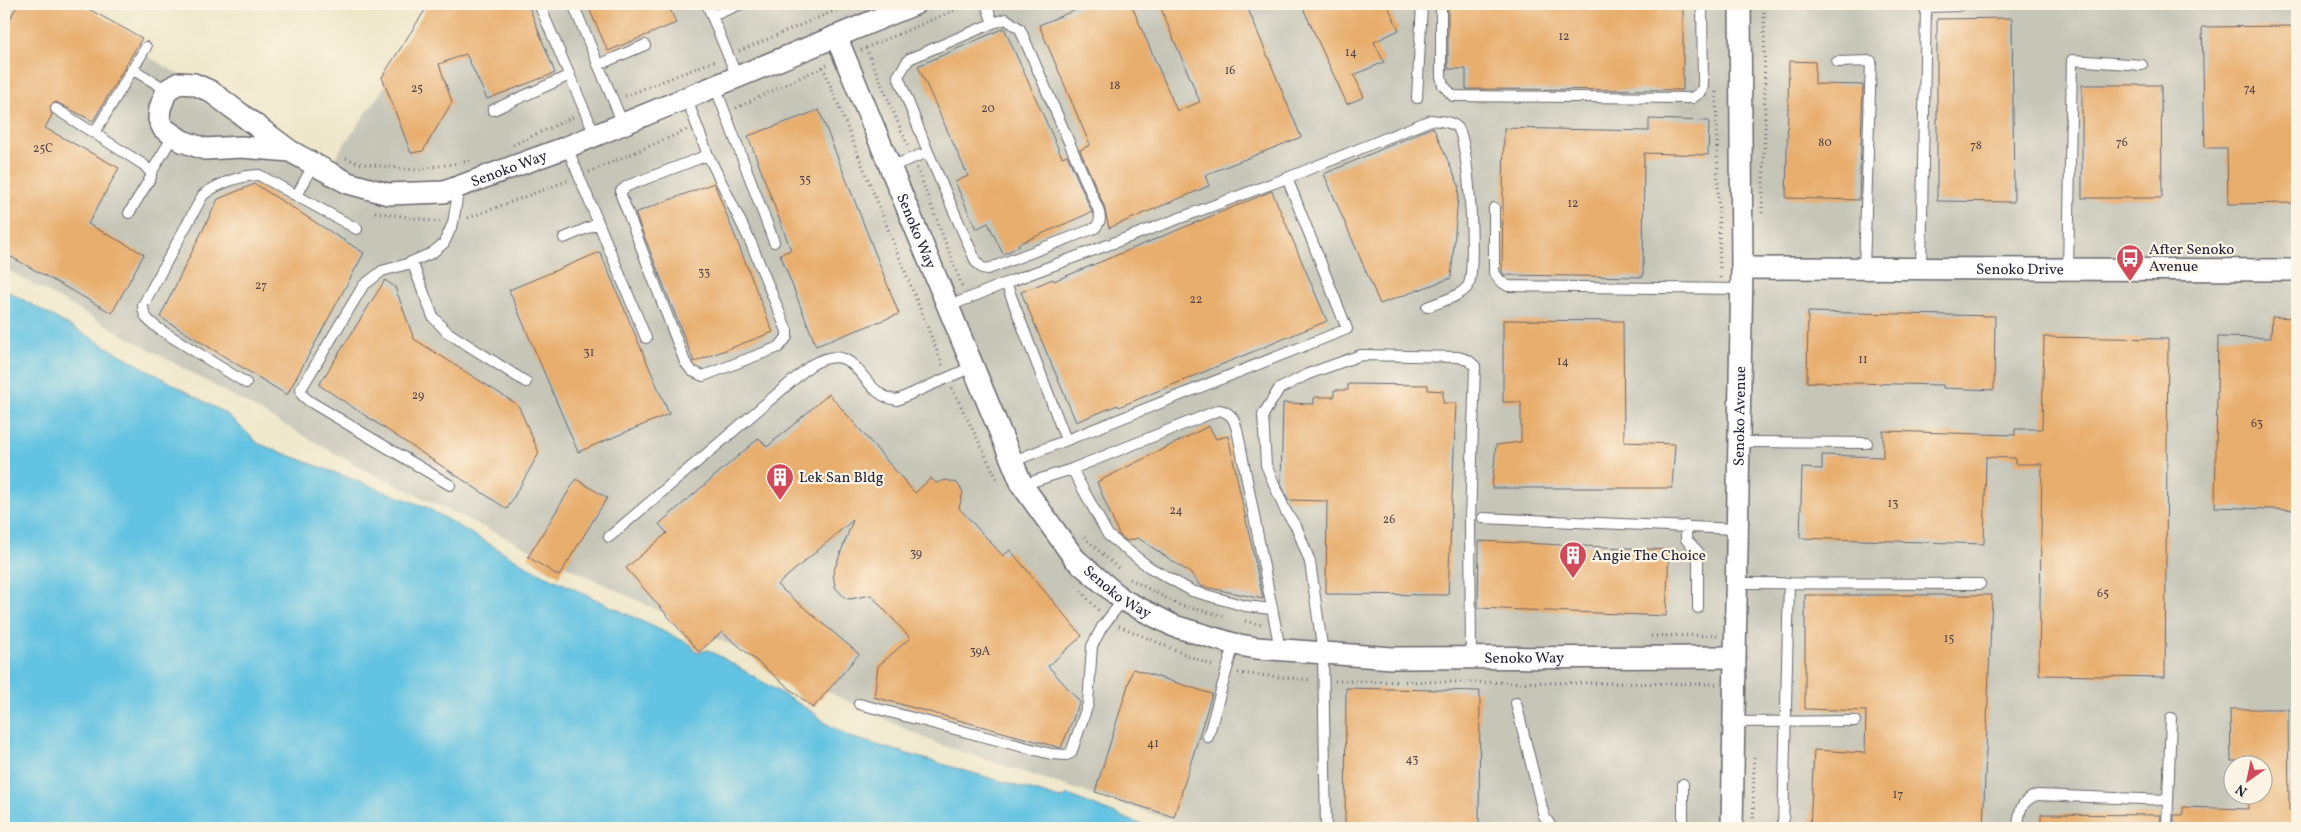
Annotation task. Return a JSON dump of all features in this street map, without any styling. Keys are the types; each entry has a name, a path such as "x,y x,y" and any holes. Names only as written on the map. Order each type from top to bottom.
{"street":[{"name":"Senoko Way","path":"290,151 241,147 205,149 192,146 173,136 163,128 159,119 160,108 167,90 179,82 194,84 210,91 290,151 348,183 388,194 444,192 567,147 912,4"},
{"name":"Senoko Avenue","path":"1732,828 1742,268 1740,4"},
{"name":"Senoko Way","path":"836,36 1022,485 1075,559 1124,600 1174,626 1234,644 1280,649 1392,658 1471,656 1734,658"},
{"name":"Senoko Drive","path":"1742,268 2297,270"}],"lane":[{"path":"539,4 595,135"},
{"path":"573,4 622,124"},
{"path":"707,4 737,77"},
{"path":"712,16 741,4"},
{"path":"986,4 992,23"},
{"path":"1417,98 1422,4"},
{"path":"1441,4 1441,76 1443,85 1453,96 1692,98 1701,92 1703,86 1702,4"},
{"path":"1921,269 1926,7 1958,6"},
{"path":"1006,19 1020,29 1098,209 1101,218 1100,223 1095,228 1033,253 988,269 982,268 976,262 928,152 898,76 900,71 909,59 992,23 1006,19"},
{"path":"598,64 645,45"},
{"path":"95,132 146,47"},
{"path":"2068,270 2072,60 2142,65"},
{"path":"1837,62 1871,61 1864,269"},
{"path":"132,69 167,90"},
{"path":"493,110 570,75"},
{"path":"715,86 774,242"},
{"path":"686,97 708,155 751,243 787,331 788,338 779,347 702,376 692,370 685,362 621,191 627,186 708,155"},
{"path":"56,108 144,165 151,173"},
{"path":"947,307 1006,283 1288,178 1431,120 1448,123 1457,127 1464,140 1471,211 1472,276 1463,291 1427,307"},
{"path":"129,213 151,178 151,173 173,136"},
{"path":"567,147 597,224 646,338"},
{"path":"890,167 928,152"},
{"path":"297,195 314,164"},
{"path":"246,383 159,328 147,319 143,312 144,305 203,195 212,188 251,175 259,175 357,229"},
{"path":"1011,462 1347,329 1288,178"},
{"path":"450,484 309,401 302,392 303,385 363,286 382,271 412,262 432,253 444,243 453,223 459,187"},
{"path":"1494,208 1494,272 1500,281 1508,286 1741,288"},
{"path":"564,238 597,224"},
{"path":"412,262 433,317 439,324 447,332 526,382"},
{"path":"1006,283 1066,440"},
{"path":"609,537 811,365 822,358 835,355 846,359 889,399 897,400 972,367"},
{"path":"1326,828 1324,653 1310,562 1297,528 1285,510 1266,465 1263,415 1278,389 1308,374 1361,355 1458,357 1468,360 1475,366 1470,521 1471,656"},
{"path":"1022,485 1072,469 1199,417 1219,410 1226,411 1236,421 1280,649"},
{"path":"1738,442 1867,443"},
{"path":"1072,469 1108,535 1149,567 1192,591 1245,606 1272,609"},
{"path":"1483,518 1736,528"},
{"path":"1686,526 1686,539 1698,552 1698,608"},
{"path":"1736,583 1980,584"},
{"path":"1783,828 1789,583"},
{"path":"859,704 1051,754 1066,755 1071,753 1088,704 1092,646 1107,621 1124,600"},
{"path":"1208,736 1234,644"},
{"path":"1516,703 1544,816 1552,828"},
{"path":"2167,828 2171,718"},
{"path":"1734,722 1855,721"},
{"path":"1683,784 1683,828"},
{"path":"2018,828 2020,808 2027,799 2037,795 2168,800"}],"path":[{"path":"1762,218 1765,128 1764,4"},
{"path":"823,67 948,378 999,482"},
{"path":"1716,91 1720,278"},
{"path":"1077,586 1107,621 1226,671 1324,681 1719,684"}],"shaded area":[{"path":"16,4 58,4 331,163 443,4 2297,4 2297,828 1195,828 935,743 365,470 4,268 4,26"}],"water":[{"path":"4,289 228,415 259,444 426,507 532,569 690,644 698,653 708,650 723,658 850,737 1061,799 1068,795 1150,828 4,828"}],"building":[{"path":"18,4 79,4 142,38 93,121 56,102 50,106 52,115 45,128 119,168 88,224 144,254 112,313 4,253 4,30"},
{"path":"429,4 528,4 555,73 487,99 466,54 439,64 452,102 423,151 411,153 382,77"},
{"path":"587,4 668,4 676,23 608,51"},
{"path":"1090,4 1131,4 1177,111 1200,102 1159,4 1246,4 1301,137 1205,175 1209,186 1109,228 1104,206 1080,150 1090,145 1039,25"},
{"path":"1301,4 1387,4 1399,30 1374,42 1384,62 1354,75 1364,97 1347,104"},
{"path":"1448,4 1683,4 1683,90 1466,89 1466,69 1448,69"},
{"path":"2012,18 2014,202 1937,201 1937,19"},
{"path":"2297,26 2297,203 2228,204 2227,148 2205,148 2202,27"},
{"path":"1004,28 1062,157 1067,155 1092,212 1018,244 1019,247 1003,254 988,223 976,229 955,182 968,176 918,66"},
{"path":"1789,61 1815,62 1815,84 1863,85 1859,200 1786,198"},
{"path":"2082,85 2161,85 2162,198 2082,198"},
{"path":"819,110 899,314 816,346 780,254 791,250 748,136"},
{"path":"1649,119 1709,121 1708,155 1644,153 1643,277 1504,275 1502,272 1504,128 1649,131"},
{"path":"1433,127 1459,186 1451,278 1380,304 1324,174"},
{"path":"714,183 773,332 694,362 635,213"},
{"path":"255,184 364,253 287,395 160,317 218,199"},
{"path":"1272,191 1327,321 1119,407 1118,405 1076,422 1021,292 1053,279 1054,281"},
{"path":"600,252 669,414 578,452 509,290"},
{"path":"385,280 395,287 414,339 518,405 539,453 507,509 319,385"},
{"path":"1808,312 1995,316 1994,390 1943,388 1943,385 1807,382"},
{"path":"2272,317 2297,318 2297,510 2215,507 2218,337 2271,338"},
{"path":"1503,320 1623,321 1624,442 1675,444 1672,488 1492,488 1496,445 1521,442 1521,402 1503,402"},
{"path":"2044,337 2168,339 2165,677 2039,675 2042,464 2015,464 2015,458 1986,457 1984,544 1800,538 1802,468 1822,469 1822,455 1883,457 1883,431 2015,435 2015,429 2042,429"},
{"path":"1348,384 1428,385 1428,390 1443,391 1443,403 1456,403 1448,595 1326,594 1327,501 1288,500 1281,484 1283,403 1314,404 1314,397 1334,397 1334,390 1348,390"},
{"path":"829,394 915,493 931,478 936,483 946,480 957,483 963,492 959,508 1003,556 1010,550 1082,636 1048,666 1080,702 1061,748 874,697 878,666 910,638 871,595 850,599 844,597 835,587 833,573 853,520 777,585 859,654 813,708 722,632 699,652 626,568 667,533 659,524 759,438 767,447"},
{"path":"1209,426 1216,439 1228,436 1263,599 1200,586 1192,574 1138,538 1127,541 1119,535 1097,482"},
{"path":"576,479 607,498 559,576 528,557"},
{"name":"Angie The Choice","path":"1479,541 1669,550 1666,616 1478,608"},
{"path":"1805,595 1992,595 1983,828 1810,828 1814,750 1865,753 1866,711 1805,709"},
{"path":"1133,669 1212,694 1174,817 1095,792"},
{"path":"1346,688 1480,691 1479,828 1345,828"},
{"path":"2230,709 2288,709 2289,810 2295,810 2294,828 2174,828 2174,815 2183,815 2183,807 2248,809 2248,804 2274,804 2274,754 2231,754"},
{"path":"2041,814 2161,815 2160,828 2041,828"}],"place":[{"name":"After Senoko Avenue","path":"2130,282"},
{"name":"Lek San Bldg","path":"780,501"},
{"name":"Angie The Choice","path":"1573,579"}]}
